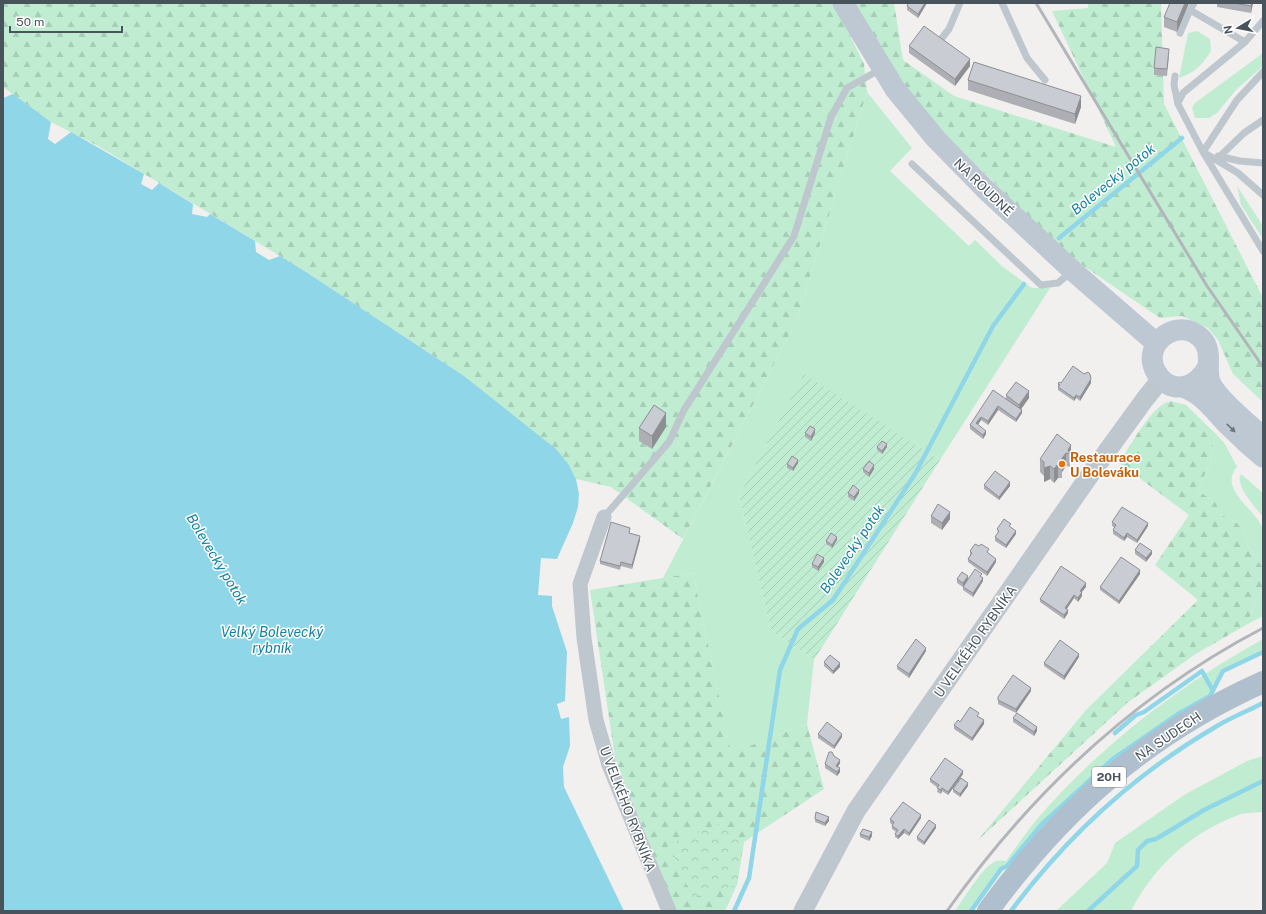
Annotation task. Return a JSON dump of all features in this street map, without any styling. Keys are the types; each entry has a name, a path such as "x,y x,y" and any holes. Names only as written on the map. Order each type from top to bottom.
{"main road":[{"name":"NA ROUDNÉ","path":"843,3 882,69 907,105 936,139 985,189 1073,271 1156,343"},
{"path":"1263,437 1214,388 1209,375 1207,348 1200,337 1183,330 1171,332 1160,338 1156,343 1152,354 1153,365 1161,379 1171,385 1191,390 1199,395 1234,432 1263,457"},
{"path":"1182,387 1197,382 1205,373 1208,366"},
{"name":"NA SUDECH","path":"988,911 1016,873 1046,838 1100,785 1141,753 1188,721 1239,693 1263,682"}],"street":[{"name":"U VELKÉHO RYBNÍKA","path":"803,911 856,811 1097,466 1161,379"},
{"name":"U VELKÉHO RYBNÍKA","path":"604,517 580,584 584,638 596,720 609,765 669,911"}],"lane":[{"path":"938,43 949,29 960,3"},
{"path":"1002,3 1027,58 1045,80"},
{"path":"1180,33 1194,3"},
{"path":"1190,10 1245,42"},
{"path":"1178,104 1183,93 1245,42 1263,20"},
{"path":"604,517 669,442 684,410 794,236 831,117 847,88 882,69"},
{"path":"1203,152 1237,100 1263,72"},
{"path":"1175,76 1174,85 1178,104 1203,152 1263,251"},
{"path":"1219,158 1244,133 1263,120"},
{"path":"1203,152 1219,158 1263,163"},
{"path":"1219,158 1238,172 1263,195"},
{"path":"912,164 1042,286 1058,283 1073,271"}],"green space":[{"path":"3,3 834,3 864,64 867,92 796,322 683,539 611,487 576,479 569,465 464,376 303,270 98,146 51,122 3,87"},
{"path":"852,3 894,3 903,60 954,96 1116,147 1052,11 1088,8 1088,3 1161,3 1164,104 1263,298 1263,387 1256,389 1233,374 1218,340 1208,328 1182,316 1160,318 1066,254 929,118 894,74"},
{"path":"1197,31 1210,39 1211,51 1198,68 1179,78 1188,33"},
{"path":"1263,53 1263,66 1236,90 1217,113 1209,118 1195,118 1192,108 1195,103"},
{"path":"867,92 912,148 890,171 969,246 975,240 1003,267 1032,288 1050,288 940,460 804,375 739,495 771,631 814,660 807,724 731,754 693,573 663,578 796,322"},
{"path":"1237,186 1263,226 1263,239 1241,205"},
{"path":"804,374 940,460 814,660 771,631 739,495"},
{"path":"1233,374 1256,389 1263,387 1263,402"},
{"path":"1171,401 1186,405 1217,435 1214,439 1210,464 1197,490 1215,502 1222,515 1237,523 1244,532 1248,547 1263,568 1263,585 1246,625 1194,655 1127,703 977,841 1086,710 1198,600 1155,565 1189,515 1119,463 1149,418 1156,410"},
{"path":"1217,435 1225,444 1237,467 1232,476 1232,484 1235,492 1260,523 1263,530 1263,568 1248,547 1244,532 1237,523 1222,515 1215,502 1197,490 1210,464 1214,439"},
{"path":"1241,474 1263,493 1263,517 1243,490 1240,484"},
{"path":"693,573 731,753 807,724 824,789 744,842 737,885 725,911 676,911 615,758 590,590"},
{"path":"1263,585 1263,616 1246,625"},
{"path":"1263,639 1263,650 1222,669 1210,693 1122,750 1063,802 1005,864 1003,870 973,911 955,911 986,868 996,861 1006,861 1034,823 1062,791 1115,741 1143,718 1202,676"},
{"path":"1263,756 1263,812 1246,813 1219,823 1188,842 1174,854 1150,880 1131,911 1056,911 1107,863 1115,843 1184,795 1247,761"},
{"path":"718,824 743,844 737,885 692,898 669,844"}],"water":[{"name":"Velký Bolevecký rybník","path":"13,94 51,122 48,139 55,144 71,132 144,174 141,184 152,190 159,183 193,204 192,214 207,217 210,214 255,241 256,252 269,260 280,256 303,270 464,376 556,449 569,465 576,479 579,494 578,507 573,523 557,559 541,558 538,595 552,596 552,606 567,652 565,701 557,704 561,719 569,717 570,746 563,767 564,787 624,911 3,911 3,98"}],"building":[{"path":"908,3 925,3 918,14 907,6"},
{"path":"1170,3 1185,3 1177,22 1164,17"},
{"path":"1233,3 1252,3 1251,6"},
{"path":"924,26 970,59 955,79 909,46"},
{"path":"1156,47 1169,49 1167,69 1154,68"},
{"path":"974,62 1081,96 1075,114 968,80"},
{"path":"1073,366 1084,374 1088,372 1091,379 1080,397 1076,395 1074,398 1058,387 1060,385 1058,384 1059,382 1061,383"},
{"path":"1016,382 1029,391 1019,405 1006,395"},
{"path":"993,390 1022,410 1016,419 998,406 988,421 981,417 976,423 986,431 983,435 970,425"},
{"path":"654,405 666,413 652,436 639,428"},
{"path":"810,426 815,429 811,437 805,433"},
{"path":"1057,434 1071,445 1068,450 1070,454 1066,453 1060,461 1062,465 1058,464 1054,469 1050,466 1044,468 1044,462 1040,459"},
{"path":"882,441 887,444 882,451 877,447"},
{"path":"792,456 798,460 793,468 787,464"},
{"path":"869,461 874,465 869,473 863,469"},
{"path":"995,471 1010,482 999,497 984,485"},
{"path":"853,485 859,490 854,497 848,493"},
{"path":"938,504 950,512 942,523 931,516"},
{"path":"1122,507 1148,523 1137,540 1127,533 1124,538 1113,530 1116,525 1112,522"},
{"path":"1004,519 1011,524 1009,526 1016,531 1006,545 995,537 999,531 997,529"},
{"path":"611,522 630,528 629,533 640,536 632,565 621,562 620,566 600,561"},
{"path":"831,533 837,537 832,545 826,541"},
{"path":"1140,543 1152,551 1146,558 1135,550"},
{"path":"975,544 979,546 981,544 989,549 987,552 996,559 987,572 968,559 972,553 970,551"},
{"path":"817,554 824,558 818,567 812,564"},
{"path":"1121,557 1140,570 1119,601 1100,587"},
{"path":"1061,566 1086,583 1080,591 1082,592 1078,598 1074,595 1065,608 1068,610 1064,615 1040,599"},
{"path":"975,569 982,574 980,576 983,578 973,593 963,587"},
{"path":"962,572 968,576 963,583 957,579"},
{"path":"916,639 926,648 909,674 897,666"},
{"path":"1060,640 1079,654 1064,676 1044,663"},
{"path":"830,655 840,663 833,671 824,662"},
{"path":"1013,675 1031,688 1016,709 998,700 998,697"},
{"path":"970,707 979,713 977,716 984,720 972,738 954,725 958,720 960,722"},
{"path":"1017,713 1037,727 1034,732 1013,718"},
{"path":"827,722 842,734 834,746 818,734"},
{"path":"829,752 832,752 834,756 840,760 836,766 840,768 837,772 825,764"},
{"path":"945,758 963,771 948,792 942,788 941,790 937,788 939,785 930,779"},
{"path":"961,778 968,783 960,794 953,789"},
{"path":"903,802 921,815 909,833 904,829 898,836 895,834 898,830 892,826 894,822 890,819"},
{"path":"816,812 829,817 825,823 815,819"},
{"path":"929,820 936,825 924,842 917,837"},
{"path":"863,829 872,832 869,837 860,834"}],"waterway":[{"name":"Bolevecký potok","path":"1059,238 1182,138"},
{"name":"Bolevecký potok","path":"734,911 749,878 780,670 798,629 833,600 915,474 993,326 1024,284"},
{"path":"971,911 1001,869 1007,866 1042,824 1114,758 1178,714 1210,696 1223,671 1263,652"},
{"path":"1115,733 1136,715 1144,712 1202,671 1213,691"},
{"path":"1011,911 1055,857 1079,832 1131,785 1187,744 1223,723 1263,703"},
{"path":"1088,911 1137,866 1138,850 1147,841 1156,839 1204,810 1263,781"}],"railway":[{"path":"1036,3 1207,286 1263,367"},
{"path":"947,911 979,868 1013,827 1088,751 1129,716 1171,684 1216,655 1263,628"}],"place":[{"name":"Restaurace U Boleváku","path":"1062,464"}]}
